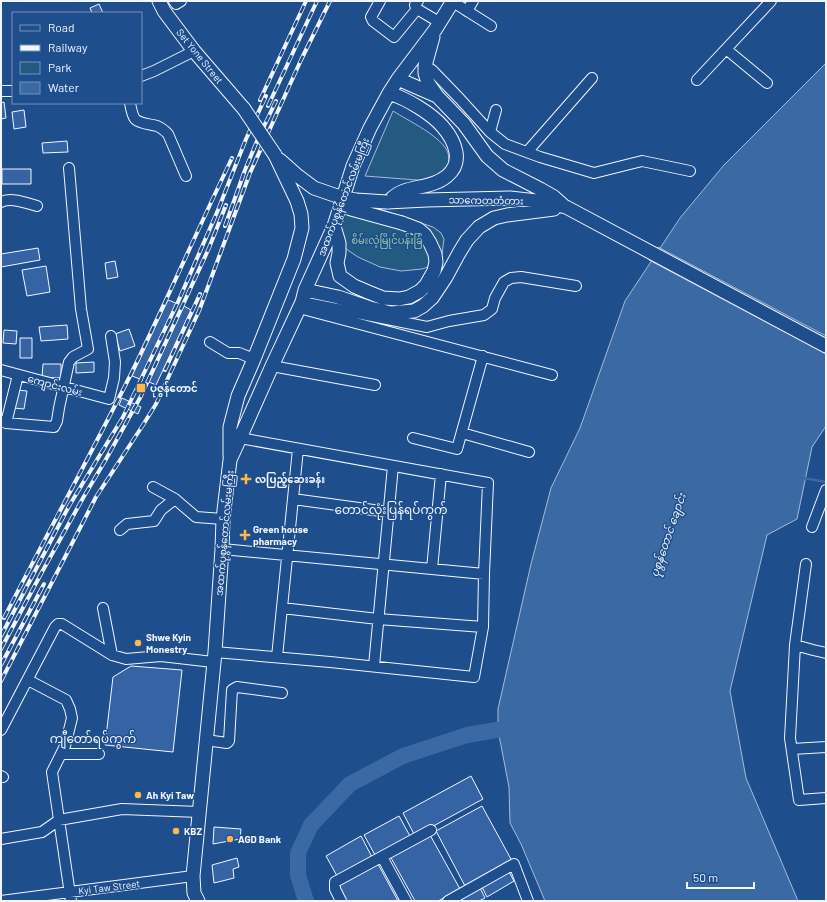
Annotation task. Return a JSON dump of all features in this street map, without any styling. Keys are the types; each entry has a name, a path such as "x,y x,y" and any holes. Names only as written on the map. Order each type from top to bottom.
{"main road":[{"name":"Set Yone Street","path":"159,1 164,11 194,51 244,109"},
{"name":"အထက်ပုစွန်တောင်လမ်းမကြီး","path":"195,898 193,876 214,657 223,519 230,460 334,226 353,166 370,128 398,79 453,2"},
{"path":"437,26 425,66 426,78 437,96 464,124 487,156 503,170 554,197 566,207"},
{"path":"398,79 437,96"},
{"path":"387,202 404,191 431,185 443,179 449,175 457,159 456,150 452,140 444,127 418,107 400,96 389,93"},
{"name":"သာကေတတံတား","path":"244,109 275,155 314,188 340,197 356,200 387,202 510,198 537,201 566,207 826,346"},
{"path":"230,460 230,427 238,396 294,259 302,228 301,214 297,201 275,155"},
{"path":"334,226 339,243 339,253 336,263 340,276 354,286 383,298 399,299 410,297 426,285 434,271 436,262 435,254 425,235 418,229 351,209 340,197"},
{"path":"302,300 338,297 370,308 391,313 414,311 423,306 432,298 467,240 479,227 494,218 566,207"}],"street":[{"path":"174,1 176,4 181,1"},
{"path":"380,1 371,17 373,21 394,37 417,5 437,26"},
{"path":"467,11 473,1"},
{"path":"696,80 771,1"},
{"path":"453,2 491,26"},
{"path":"726,49 767,83"},
{"path":"142,76 194,51"},
{"path":"425,66 432,70 474,113 490,132 505,144 540,158 594,173 642,161 690,171"},
{"path":"527,152 592,78"},
{"path":"1,90 12,91"},
{"path":"130,104 136,120 163,129 168,134 186,176"},
{"path":"490,132 496,110"},
{"path":"18,375 3,422 54,427 57,421 71,359 88,349 81,309 69,168"},
{"path":"1,202 6,200 16,200 37,206"},
{"path":"302,300 427,327 449,321 484,315 492,309 495,298 504,282 511,278 521,277 576,286"},
{"path":"302,300 483,356 552,375"},
{"name":"ကျောင်းလမ်း","path":"1,370 109,399 114,378 115,362 111,336"},
{"path":"210,342 228,353 239,353 254,359"},
{"path":"413,438 457,450 483,356"},
{"path":"272,366 375,385"},
{"path":"462,433 529,452"},
{"path":"1,730 55,627 58,624 62,624 112,655 126,659 161,656 277,657 474,677 483,627 488,483 240,438"},
{"path":"277,657 298,449"},
{"path":"374,666 393,466"},
{"path":"432,569 441,474"},
{"path":"153,487 175,499 196,517 223,519"},
{"path":"812,527 826,490"},
{"path":"120,530 127,524 154,521 161,510 175,499"},
{"path":"293,500 388,512"},
{"path":"222,549 484,574"},
{"path":"806,564 795,645 790,738 799,800 826,798"},
{"path":"103,608 112,655"},
{"path":"282,608 483,627"},
{"path":"795,645 826,653"},
{"path":"28,680 66,700 72,718 65,746 52,772 58,820 71,896"},
{"path":"206,740 227,743 229,741 232,690 237,687 282,693"},
{"path":"792,749 826,747"},
{"path":"61,754 99,754"},
{"path":"1,839 42,832 58,820 122,809 199,812"},
{"path":"341,901 334,886 335,882 431,830"},
{"path":"382,857 406,901"},
{"path":"448,901 514,864 528,901"},
{"name":"Kyi Taw Street","path":"1,901 71,896 193,876"}],"green space":[{"path":"393,111 432,135 445,147 449,159 445,174 430,181 365,176"},
{"name":"စိမ်းလဲ့မြိုင်ပန်းခြံ","path":"349,199 433,227 441,233 444,239 442,254 431,266 422,269 401,271 380,267 358,257 335,239"}],"water":[{"name":"ပုစွန်တောင် ချောင်း","path":"826,63 826,426 812,447 797,519 767,535 730,691 746,778 798,901 545,901 521,844 510,823 509,787 498,730 498,709 531,564 551,488 580,428 625,301 680,218 724,165"}],"pier":[{"path":"658,247 826,336 826,354 649,260"}],"building":[{"path":"99,4 103,12 92,12 90,8"},
{"path":"4,102 6,118 1,119 1,103"},
{"path":"24,110 26,127 14,129 12,112"},
{"path":"67,141 68,152 43,153 42,143"},
{"path":"2,169 31,169 31,184 2,184"},
{"path":"38,248 40,260 1,267 1,254"},
{"path":"115,261 118,277 107,279 105,263"},
{"path":"46,266 50,292 27,296 22,270"},
{"path":"168,300 176,303 140,379 132,376"},
{"path":"184,306 191,310 156,385 149,382"},
{"path":"67,325 68,339 41,341 39,327"},
{"path":"129,329 135,346 120,351 115,334"},
{"path":"4,330 17,331 16,344 3,343"},
{"path":"20,338 32,338 32,358 20,358"},
{"path":"94,362 94,372 76,373 76,363"},
{"path":"43,364 61,364 61,378 42,377"},
{"path":"17,390 27,391 24,409 14,408"},
{"path":"122,398 141,407 138,414 119,405"},
{"path":"131,666 182,670 173,752 105,745 113,677"},
{"path":"471,776 483,799 415,836 403,813"},
{"path":"482,806 512,861 465,886 436,831"},
{"path":"399,816 410,836 375,855 364,835"},
{"path":"214,827 241,829 240,839 213,844"},
{"path":"430,835 460,889 438,901 415,901 390,856"},
{"path":"361,836 372,857 337,876 326,856"},
{"path":"237,858 239,867 233,869 234,878 214,883 212,865"},
{"path":"378,864 398,901 346,901 338,886"},
{"path":"508,870 514,881 487,897 481,885"},
{"path":"479,886 485,898 479,901 453,901"}],"waterway":[{"path":"803,478 826,482"},
{"path":"306,901 298,875 298,853 311,825 350,784 403,756 467,735 519,726"}],"railway":[{"path":"260,100 306,1"},
{"path":"268,106 317,1"},
{"path":"1,681 96,497 156,404 199,311 250,173 301,60 330,1"},
{"path":"1,636 69,506 123,417 178,302 218,210 246,139 266,96"},
{"path":"225,226 245,170 276,101"},
{"path":"4,618 131,374 232,158"},
{"path":"1,649 42,572 141,396 209,248 226,205"},
{"path":"165,370 200,294"},
{"path":"1,665 44,584"}],"place":[{"name":"ပုဇွန်တောင်","path":"141,388"},
{"name":"လပြည့်ဆေးခန်း","path":"246,479"},
{"name":"Green house pharmacy","path":"245,535"},
{"name":"Shwe Kyin Monestry","path":"138,643"},
{"name":"Ah Kyi Taw","path":"138,795"},
{"name":"KBZ","path":"176,831"},
{"name":"AGD Bank","path":"230,839"}],"district":[{"name":"တောင်လုံးပြန်ရပ်ကွက်","path":"391,510"},
{"name":"ကျီတော်ရပ်ကွက်","path":"93,739"}]}
